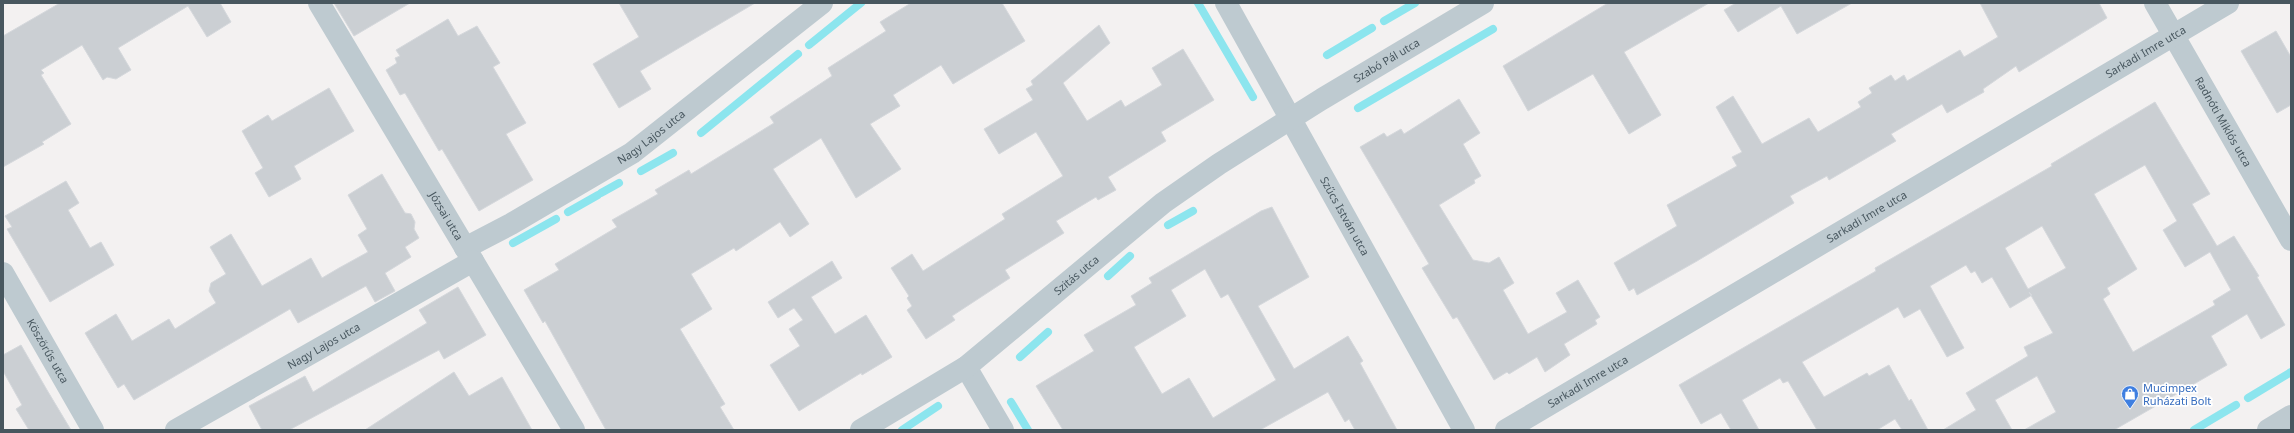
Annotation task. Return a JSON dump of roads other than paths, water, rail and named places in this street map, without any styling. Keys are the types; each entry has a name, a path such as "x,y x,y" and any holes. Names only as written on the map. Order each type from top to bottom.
{"street":[{"name":"Józsai utca","path":"319,3 574,430"},
{"name":"Nagy Lajos utca","path":"176,430 469,255 511,224 632,153 822,3"},
{"name":"Szűcs István utca","path":"1226,3 1464,430"},
{"name":"Szabó Pál utca","path":"1290,118 1483,3"},
{"name":"Radnóti Miklós utca","path":"2155,3 2291,240"},
{"name":"Sarkadi Imre utca","path":"1506,430 2228,3"},
{"name":"Szitás utca","path":"861,430 966,367 1163,203 1290,118"},
{"name":"Köszörűs utca","path":"3,273 93,430"},
{"path":"966,367 1003,430"},
{"path":"2268,430 2291,416"}],"waterway":[{"path":"809,45 861,3"},
{"path":"1198,3 1253,97"},
{"path":"1384,21 1415,3"},
{"path":"1327,55 1372,28"},
{"path":"1358,108 1493,29"},
{"path":"701,133 798,54"},
{"path":"641,171 673,153"},
{"path":"601,193 619,183"},
{"path":"568,212 598,195"},
{"path":"1168,225 1193,211"},
{"path":"513,243 556,219"},
{"path":"1108,276 1130,256"},
{"path":"1020,357 1048,332"},
{"path":"2248,398 2291,372"},
{"path":"1011,402 1028,430"},
{"path":"2194,430 2236,405"},
{"path":"902,430 938,406"}],"place":[{"name":"Mucimpex Ruházati Bolt","path":"2130,409"}]}
